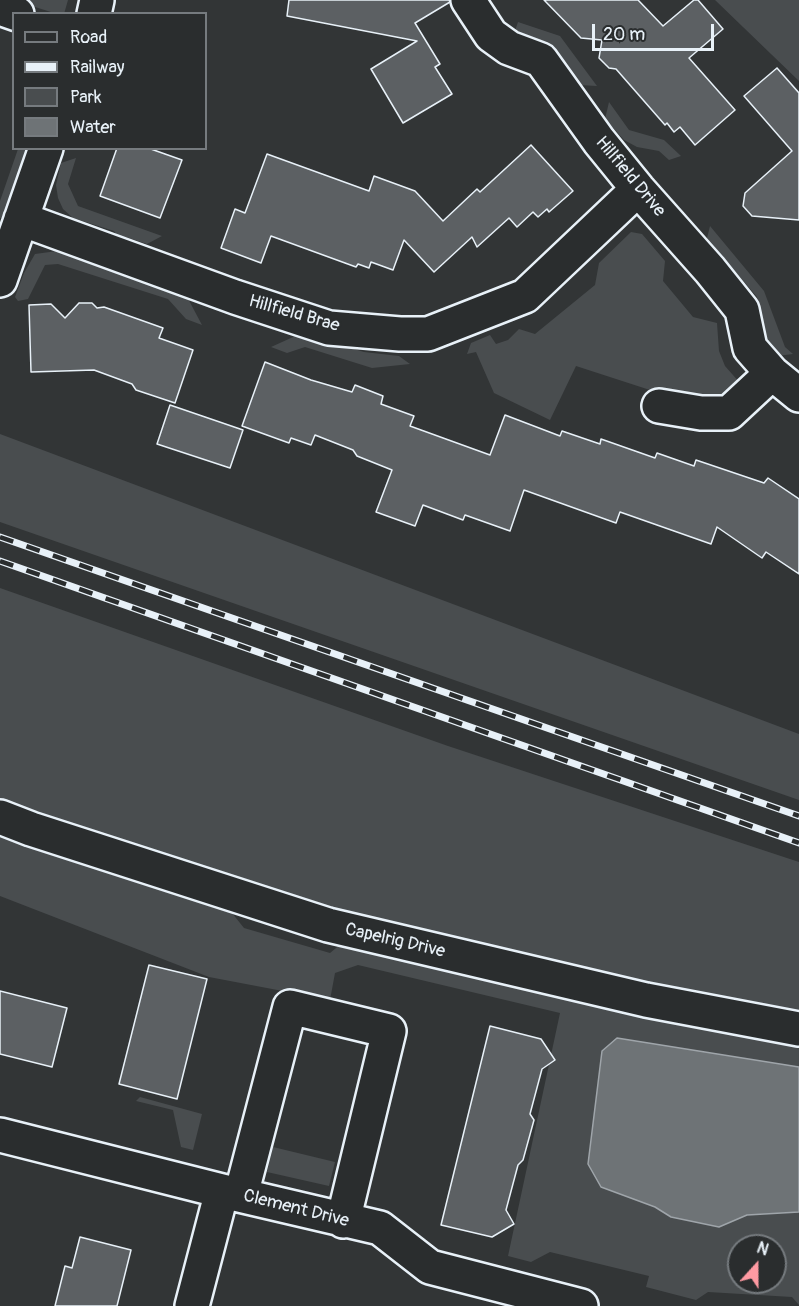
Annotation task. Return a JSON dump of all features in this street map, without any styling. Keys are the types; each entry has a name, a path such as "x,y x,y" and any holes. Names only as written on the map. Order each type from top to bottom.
{"street":[{"name":"Hillfield Drive","path":"468,0 491,35 509,48 541,60 599,141 742,310 750,348 771,373 799,395"},
{"path":"0,280 45,150"},
{"name":"Hillfield Brae","path":"21,219 235,297 329,328 428,334 525,296 638,189"},
{"path":"659,406 701,413 729,413 771,373"},
{"name":"Capelrig Drive","path":"0,817 328,925 646,1000 799,1029"},
{"path":"192,1306 232,1193 290,1007 389,1031 343,1221"},
{"name":"Clement Drive","path":"0,1135 343,1221 380,1228 430,1267 581,1306"}],"green space":[{"path":"13,0 68,0 65,12 51,12"},
{"path":"715,0 799,0 799,81"},
{"path":"518,22 560,36 597,86 579,85 548,42 514,34"},
{"path":"609,102 629,130 664,140 681,156 669,160 659,151 637,147 624,140 605,119"},
{"path":"18,150 29,150 5,217 0,218 0,201"},
{"path":"76,158 68,184 78,206 162,236 147,244 126,237 123,244 114,231 73,218 63,209 56,185 61,163"},
{"path":"710,226 764,291 785,347 793,354 777,356 765,338 757,297 707,238"},
{"path":"631,232 642,234 665,261 663,281 693,317 717,323 719,351 725,366 740,383 730,394 714,400 653,391 576,366 550,420 494,393 476,352 467,354 471,343 490,335 496,344 508,340 519,329 535,334 595,285 599,263"},
{"path":"57,251 185,293 202,325 186,319 168,299 58,264 45,265 28,299 18,301 15,297 24,273 35,254"},
{"path":"302,333 364,352 399,356 410,364 372,368 305,347 287,353 271,347"},
{"path":"0,434 799,734 799,800 0,522"},
{"path":"0,588 448,746 799,862 799,1011 641,982 352,914 0,804"},
{"path":"0,827 228,908 244,928 330,953 342,943 799,1040 799,1305 792,1297 742,1294 787,1294 787,1234 727,1234 727,1293 708,1292 696,1300 646,1287 649,1276 550,1252 531,1262 508,1256 560,1013 358,965 335,973 330,1000 209,977 0,896"},
{"path":"140,1097 202,1114 193,1150 181,1147 173,1110 136,1101"},
{"path":"273,1147 335,1162 329,1186 267,1172"}],"water":[{"path":"617,1038 799,1067 799,1212 747,1215 719,1227 671,1217 655,1207 601,1187 588,1164 602,1051"}],"building":[{"path":"289,0 449,0 450,2 415,23 440,64 435,67 452,94 403,123 371,69 417,41 287,16"},
{"path":"544,0 638,0 663,26 694,0 698,0 723,29 689,58 735,110 695,145 680,127 674,132 667,123 665,125 616,69 609,68 599,58 602,40 581,38"},
{"path":"777,68 799,93 799,220 752,216 743,206 745,193 792,151 744,96"},
{"path":"531,145 573,191 549,212 547,209 538,217 533,212 517,227 509,218 477,247 472,237 434,272 404,240 393,270 371,262 369,268 358,264 356,267 271,236 261,263 221,248 235,209 245,213 267,154 369,191 374,176 415,191 443,221 477,189 480,192"},
{"path":"116,150 154,150 182,160 160,218 100,196"},
{"path":"79,303 92,303 97,308 104,307 163,328 159,338 193,350 175,403 136,390 132,384 94,370 31,372 29,305 51,304 65,318"},
{"path":"265,362 311,380 352,392 355,385 383,396 381,404 414,416 410,426 490,455 505,415 560,436 562,431 600,444 601,439 655,458 657,453 694,466 696,460 764,483 768,478 799,499 799,574 766,552 762,558 717,527 711,544 620,512 616,523 524,490 510,531 465,515 463,520 423,505 415,526 376,512 392,470 357,456 353,450 315,435 311,445 291,438 289,443 242,426"},
{"path":"170,405 243,430 230,468 157,444"},
{"path":"149,965 207,979 177,1099 119,1084"},
{"path":"0,991 67,1008 52,1067 0,1054"},
{"path":"490,1026 541,1039 555,1060 542,1069 530,1114 534,1120 523,1160 518,1165 506,1210 514,1224 492,1237 441,1225"},
{"path":"80,1237 131,1250 117,1306 55,1306 65,1266 72,1268"}],"railway":[{"path":"0,537 799,816"},
{"path":"0,561 799,843"}]}
